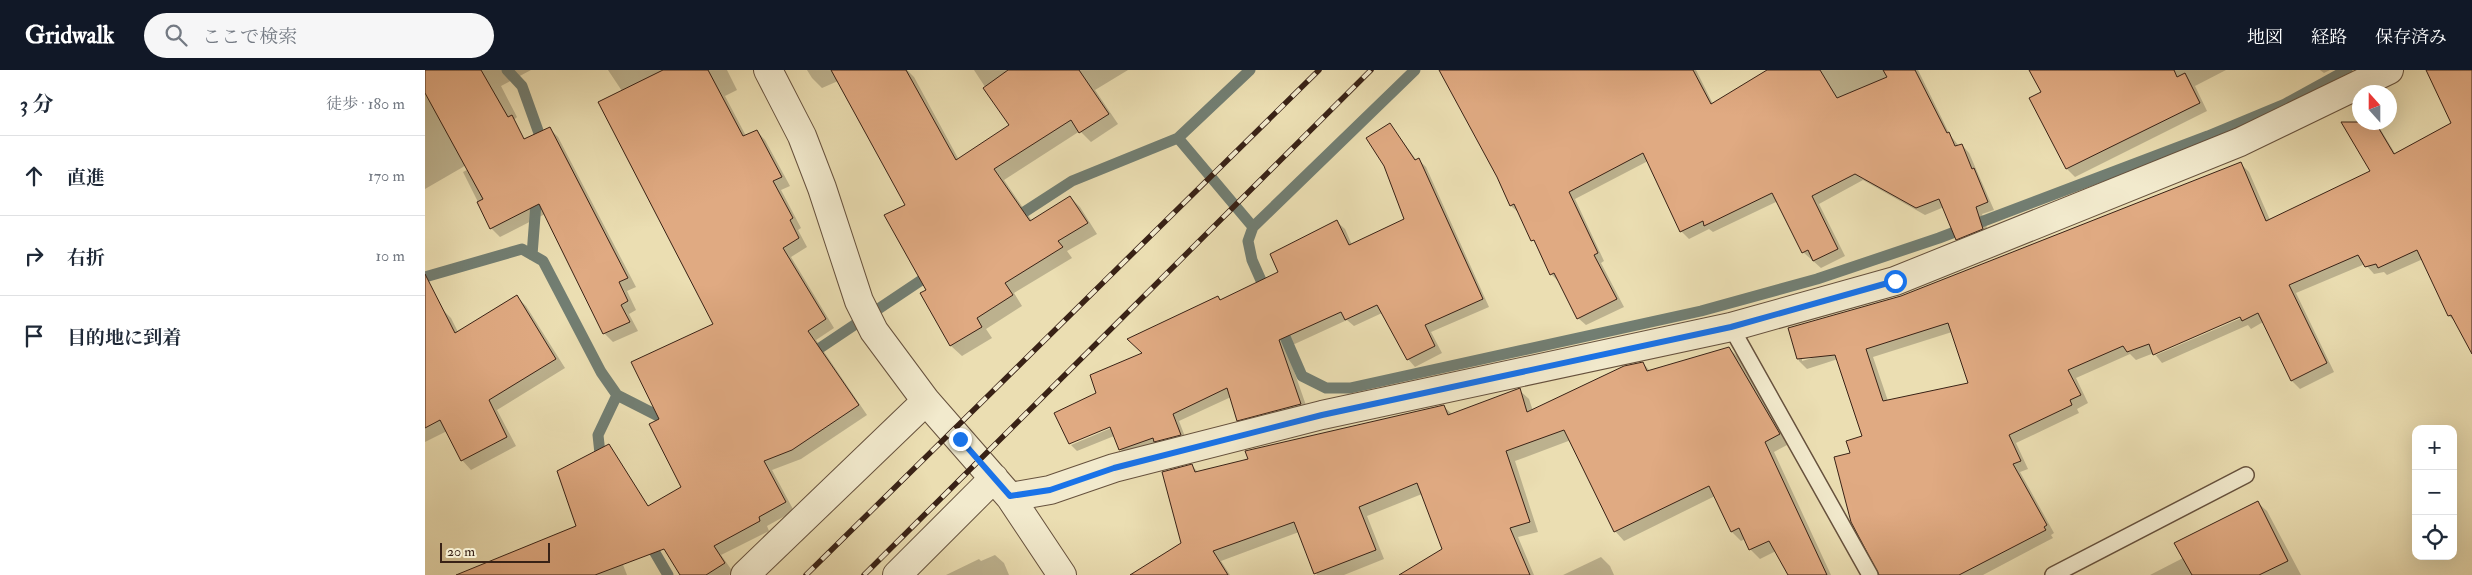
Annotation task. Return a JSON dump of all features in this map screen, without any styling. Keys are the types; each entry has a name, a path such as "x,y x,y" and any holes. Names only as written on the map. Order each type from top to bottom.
{"street":[{"path":"768,70 802,136 823,188 859,301 874,331 926,401 1002,487 1062,575"},
{"path":"897,575 1002,487 1050,490 1114,468 1322,415 1731,327 1895,281 2240,142 2378,72"},
{"path":"745,575 926,401"}],"lane":[{"path":"1731,327 1870,575"},
{"path":"2053,575 2246,475"}],"building":[{"path":"425,70 481,70 508,117 512,115 524,139 550,127 628,278 619,282 628,301 621,305 630,322 603,334 539,204 490,229 477,202 483,199 425,93"},
{"path":"663,70 708,70 743,136 757,130 782,177 773,181 793,218 790,220 799,238 783,248 826,319 808,331 859,405 792,450 764,461 786,502 759,517 760,521 714,546 725,563 706,575 680,575 664,549 595,575 456,575 576,526 557,471 609,444 648,506 681,487 649,424 659,419 631,362 713,324 598,102"},
{"path":"831,70 906,70 956,160 1009,125 983,88 1008,70 1079,70 1109,114 1079,133 1071,120 994,169 1030,221 1070,196 1088,223 1058,241 1063,247 1005,283 1013,295 977,318 982,327 950,346 920,293 926,290 884,215 905,205"},
{"path":"1439,70 1693,70 1711,104 1767,70 1820,70 1837,98 1887,77 1883,70 1915,70 1947,133 1949,132 1955,146 1962,144 1972,169 1974,168 1988,202 1976,207 1983,229 1956,240 1939,199 1916,208 1855,174 1812,196 1838,249 1813,261 1808,250 1802,253 1772,193 1704,226 1703,221 1680,232 1643,153 1569,192 1598,253 1594,255 1617,299 1577,319 1554,273 1550,275 1534,240 1531,241 1514,204 1510,206 1497,177"},
{"path":"2029,70 2174,70 2177,77 2185,73 2200,103 2066,169 2029,98 2041,92"},
{"path":"2426,70 2472,70 2472,354 2451,315 2448,316 2417,250 2378,268 2376,264 2365,267 2358,255 2289,285 2327,363 2291,381 2258,313 2242,321 2240,317 2153,355 2149,344 2127,352 2123,346 2068,370 2081,395 2070,400 2072,405 2009,435 2021,461 2013,464 2047,525 2044,527 2046,530 1959,575 1879,575 1851,522 1834,457 1850,453 1846,441 1862,436 1835,355 1797,359 1788,328 1901,296 2241,162 2266,221 2370,171 2341,122 2352,122 2352,130 2380,130 2394,154 2451,123","holes":["1948,323 1968,383 1883,401 1866,349"]},
{"path":"1390,123 1415,160 1419,158 1483,299 1425,325 1435,346 1407,360 1377,305 1345,320 1341,312 1279,340 1301,404 1237,421 1227,388 1173,414 1181,435 1154,442 1153,438 1119,450 1110,427 1069,444 1054,413 1096,393 1090,375 1142,353 1127,339 1218,296 1220,300 1278,272 1270,254 1337,220 1349,245 1404,219 1384,166 1366,138"},
{"path":"425,274 455,333 517,295 556,359 489,400 507,437 461,461 440,420 425,428"},
{"path":"1729,347 1780,434 1765,442 1827,575 1788,575 1769,541 1749,550 1739,528 1731,532 1709,486 1614,532 1564,430 1506,451 1530,522 1510,528 1530,575 1399,575 1442,549 1417,483 1359,507 1376,550 1314,574 1294,522 1213,551 1228,575 1130,575 1181,543 1162,472 1192,464 1195,472 1248,459 1245,451 1444,405 1448,415 1520,388 1527,412 1624,366 1643,362 1647,371"},
{"path":"2258,501 2288,561 2259,575 2192,575 2174,543"}],"waterway":[{"path":"507,70 522,86 541,139 541,146"},
{"path":"1178,138 1250,70"},
{"path":"1253,227 1415,70"},
{"path":"1279,323 1302,376 1326,388 1350,388 1701,311 1817,279 1939,238 2208,136 2285,104 2347,70"},
{"path":"1012,220 1072,181 1178,138 1253,227 1248,241 1252,260 1267,294"},
{"path":"532,255 537,190"},
{"path":"425,277 522,249 543,261 601,372 617,395 672,423"},
{"path":"808,356 932,273"},
{"path":"601,463 598,435 617,395"},
{"path":"647,539 668,575"}],"railway":[{"path":"806,575 1319,70"},
{"path":"864,575 1371,70"}],"route":[{"path":"960,439 1010,496 1050,490 1114,468 1322,415 1731,327 1895,281"}]}
